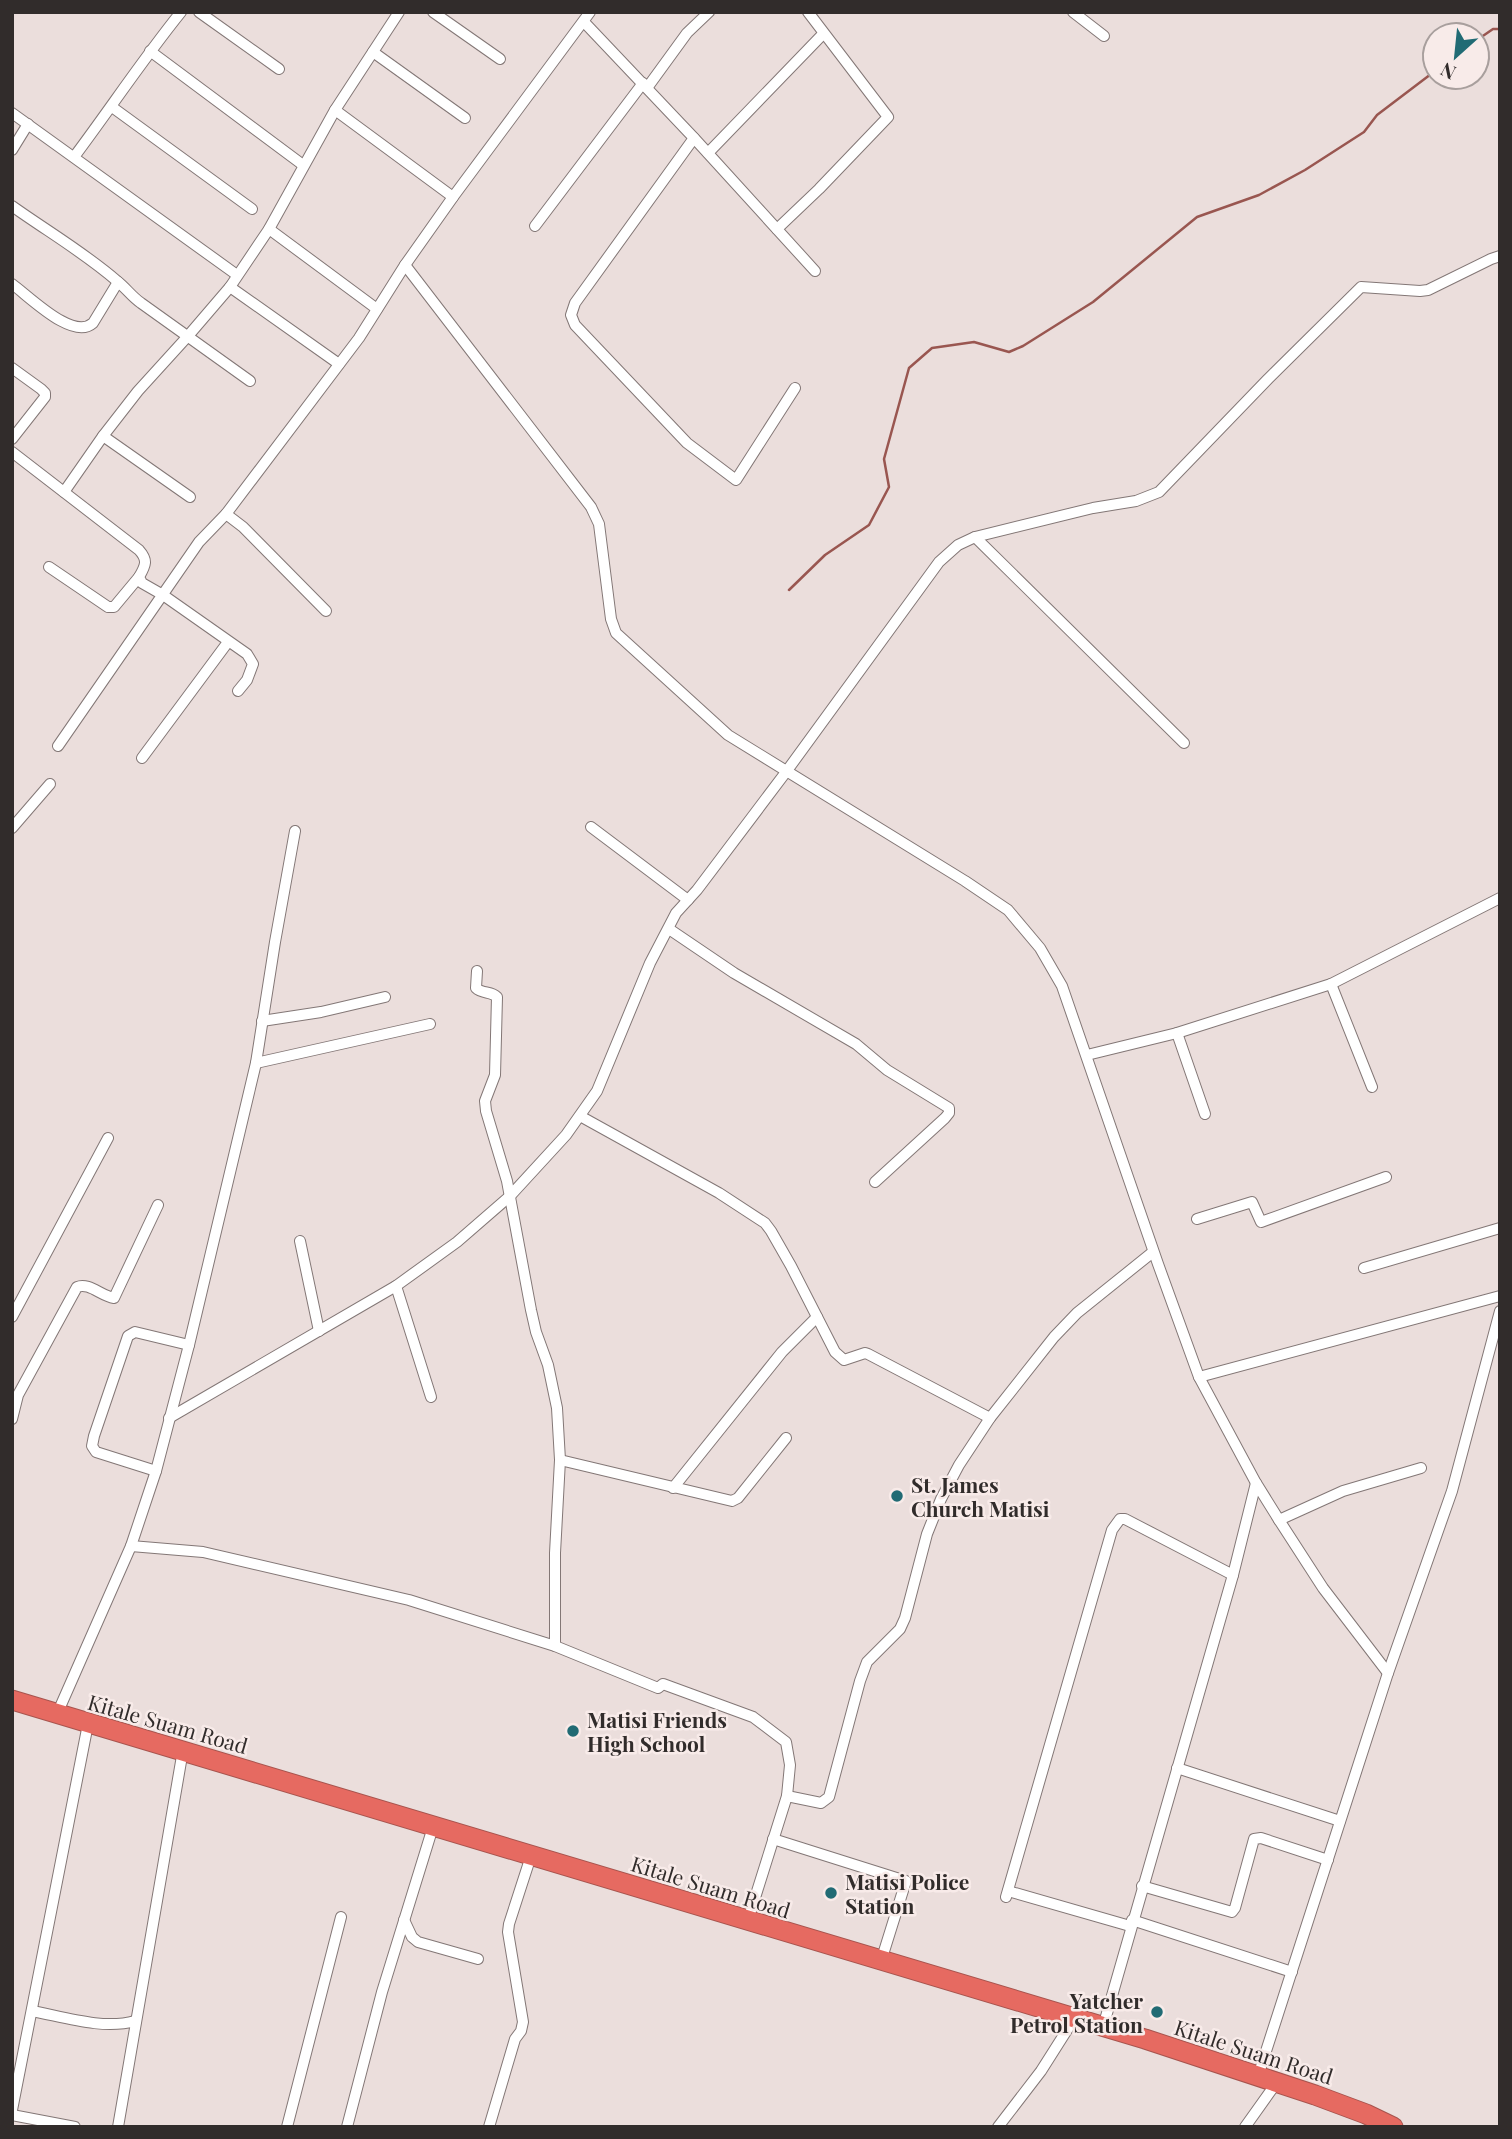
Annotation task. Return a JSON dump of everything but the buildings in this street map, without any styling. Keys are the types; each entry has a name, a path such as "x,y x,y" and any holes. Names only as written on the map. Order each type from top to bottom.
{"highway":[{"name":"Kitale Suam Road","path":"12,1700 1102,2027 1268,2079 1364,2120 1393,2127"}],"street":[{"path":"74,157 181,12"},
{"path":"200,12 279,69"},
{"path":"64,492 138,391 230,287 269,229 335,110 399,12"},
{"path":"433,12 500,59"},
{"path":"535,226 687,33 709,12"},
{"path":"778,229 888,119 888,115 808,12"},
{"path":"1073,12 1104,36"},
{"path":"58,746 199,542 226,514 359,338 405,265 453,197 587,17 645,86 815,271"},
{"path":"708,153 823,34"},
{"path":"150,51 303,165"},
{"path":"373,52 465,118"},
{"path":"112,107 252,209"},
{"path":"335,110 453,197"},
{"path":"12,113 237,275"},
{"path":"12,150 27,124"},
{"path":"694,138 575,303 571,315 575,325 687,443 736,480 795,388"},
{"path":"12,206 250,381"},
{"path":"269,229 377,309"},
{"path":"169,1418 396,1286 457,1242 510,1196 566,1135 597,1091 650,963 676,913 786,772 939,562 958,545 975,537 1093,508 1136,502 1159,492 1361,287 1428,290 1500,256"},
{"path":"405,265 591,507 599,524 611,619 616,633 729,735 1008,910 1040,948 1062,986 1199,1377 1279,1520 1323,1588 1388,1673"},
{"path":"12,284 67,325 81,328 93,323 118,282"},
{"path":"230,287 339,364"},
{"path":"12,368 41,388 45,397 12,439"},
{"path":"103,436 190,497"},
{"path":"12,452 146,558 139,577 114,607 108,607 49,567"},
{"path":"226,514 243,527 326,611"},
{"path":"975,537 1184,743"},
{"path":"139,577 142,583 247,654 253,664 239,691"},
{"path":"142,758 228,642"},
{"path":"12,828 50,783"},
{"path":"591,827 688,900"},
{"path":"57,1714 131,1546 156,1471 256,1063 295,831"},
{"path":"1087,1055 1177,1033 1331,984 1500,898"},
{"path":"669,929 734,973 856,1044 887,1070 949,1108 945,1118 875,1182"},
{"path":"477,971 479,991 494,993 497,997 495,1075 485,1101 486,1111 510,1196 536,1332 548,1365 555,1396 560,1460 555,1553 555,1646"},
{"path":"1331,984 1372,1087"},
{"path":"262,1021 321,1012 385,997"},
{"path":"256,1063 430,1024"},
{"path":"1177,1033 1205,1114"},
{"path":"580,1116 719,1193 765,1223 785,1254 835,1352 842,1359 868,1354 990,1418"},
{"path":"12,1317 108,1138"},
{"path":"1197,1219 1252,1202 1261,1222 1387,1177"},
{"path":"12,1419 18,1395 77,1287 86,1286 111,1298 116,1295 158,1205"},
{"path":"1364,1268 1500,1228"},
{"path":"300,1241 319,1331"},
{"path":"787,1796 821,1802 829,1797 867,1662 900,1629 927,1534 941,1499 959,1465 990,1418 1054,1337 1077,1313 1153,1252"},
{"path":"396,1286 431,1398"},
{"path":"1199,1377 1500,1296"},
{"path":"1245,2127 1268,2079 1292,1972 1388,1673 1452,1492 1500,1311"},
{"path":"673,1488 782,1352 817,1317"},
{"path":"156,1471 96,1452 92,1446 94,1436 128,1336 135,1332 189,1345"},
{"path":"560,1460 733,1501 786,1438"},
{"path":"1279,1520 1343,1492 1420,1468"},
{"path":"1102,2027 1233,1575 1256,1483"},
{"path":"1233,1575 1125,1519 1116,1522 1007,1894 1131,1923 1292,1972"},
{"path":"131,1546 203,1552 409,1600 555,1646 643,1683 658,1688 663,1684 753,1717 786,1742 790,1765 787,1796 748,1920"},
{"path":"75,2127 12,2113 88,1724"},
{"path":"118,2127 183,1751"},
{"path":"1177,1768 1340,1821"},
{"path":"347,2127 382,1992 433,1827"},
{"path":"1142,1885 1232,1912 1236,1908 1254,1839 1261,1838 1328,1860"},
{"path":"773,1839 906,1881 881,1961"},
{"path":"489,2127 515,2039 523,2022 508,1932 531,1857"},
{"path":"287,2127 341,1917"},
{"path":"404,1920 412,1937 418,1942 478,1959"},
{"path":"32,2011 103,2023 124,2024 135,2021"},
{"path":"998,2127 1041,2071 1074,2019"}],"waterway":[{"path":"1491,30 1500,29"},
{"path":"789,590 825,555 869,525 889,487 884,459 909,368 932,348 974,342 1009,352 1023,346 1093,302 1197,217 1259,195 1305,170 1364,132 1377,115 1421,82"}],"place":[{"name":"St. James Church Matisi","path":"897,1496"},
{"name":"Matisi Friends High School","path":"573,1731"},
{"name":"Matisi Police Station","path":"831,1893"},
{"name":"Yatcher Petrol Station","path":"1157,2012"}]}
